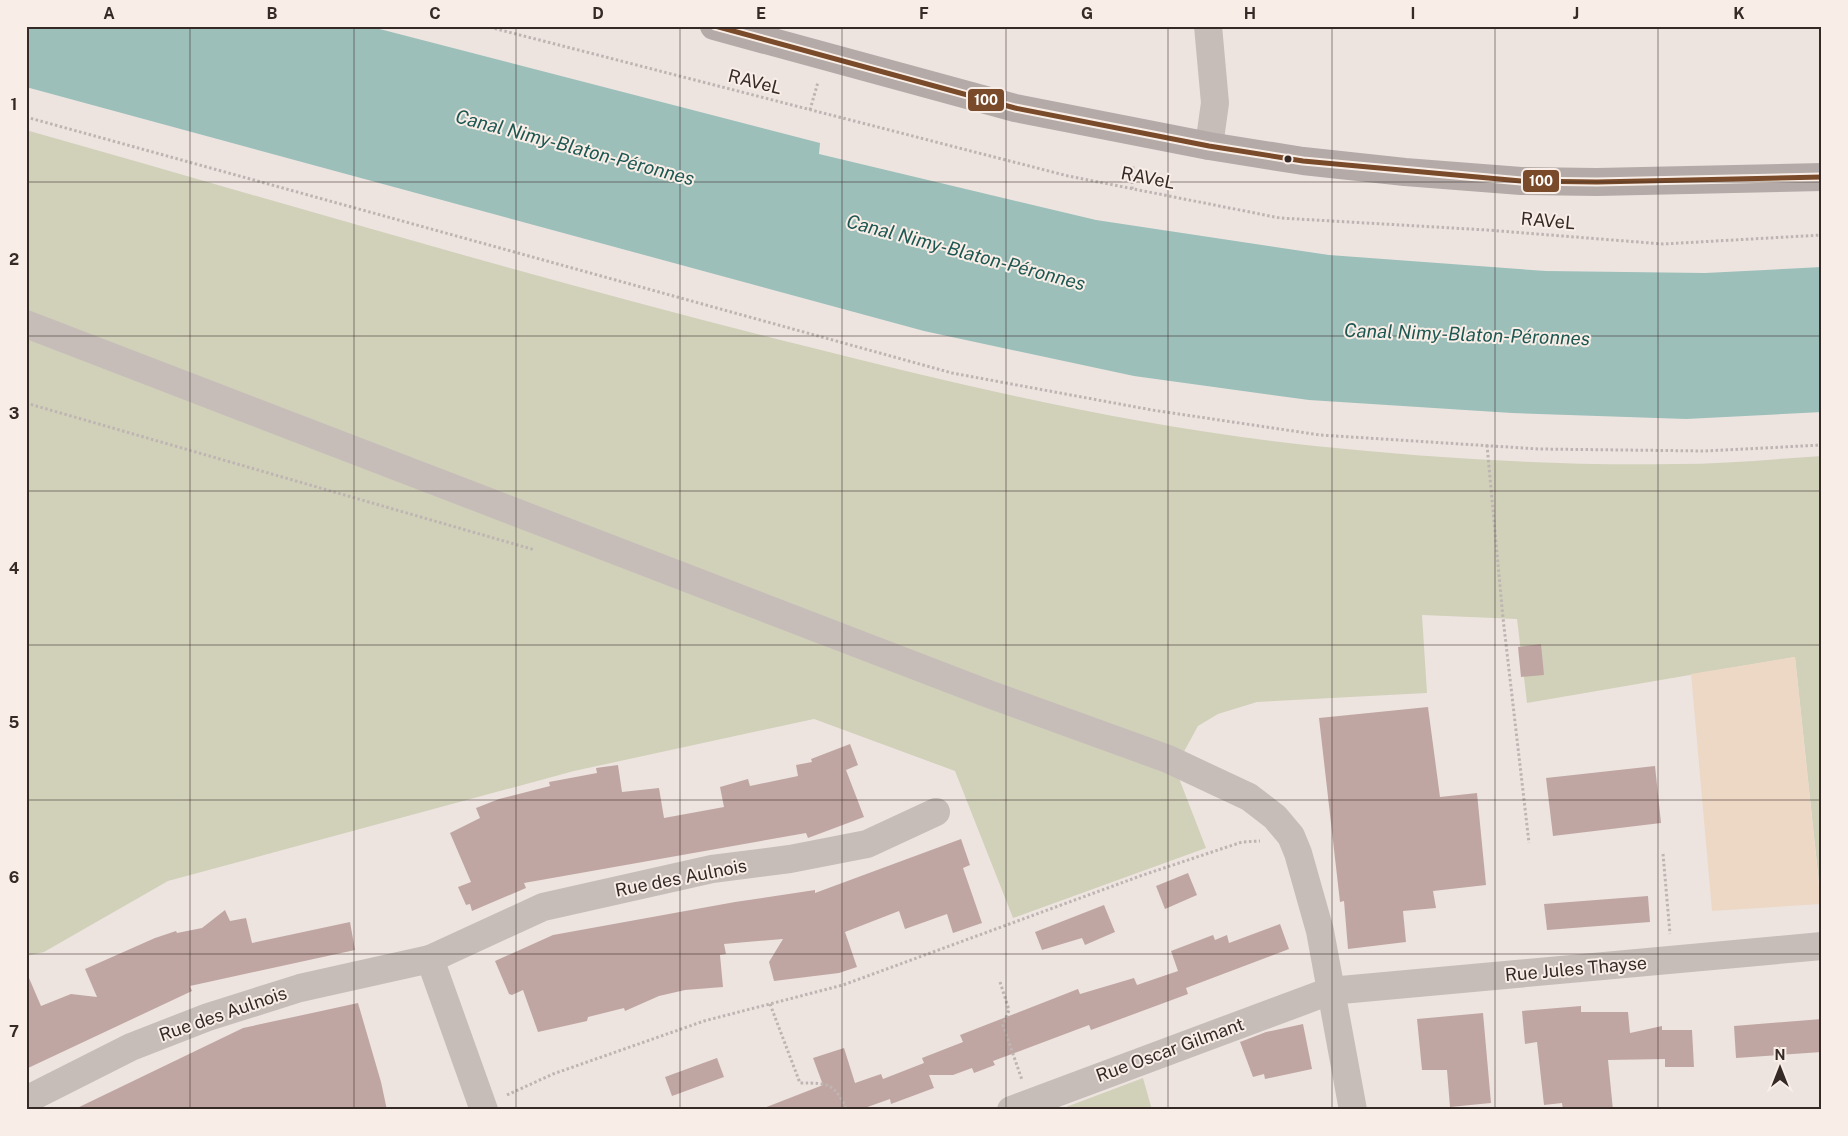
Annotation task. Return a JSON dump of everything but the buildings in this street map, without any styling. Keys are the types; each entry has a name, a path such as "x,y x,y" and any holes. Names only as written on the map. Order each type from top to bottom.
{"main road":[{"path":"714,26 1015,108 1209,146 1303,161 1521,181 1597,182 1822,176"}],"street":[{"path":"1208,26 1215,103 1209,146"},
{"path":"26,324 986,693 1168,759 1249,797 1275,817 1291,836 1298,853 1320,931 1353,1110"},
{"name":"Rue des Aulnois","path":"26,1100 131,1047 208,1017 300,988 430,960 543,907 712,869 790,858 867,844 936,812"},
{"name":"Rue Jules Thayse","path":"1330,991 1822,946"},
{"path":"430,960 483,1108"},
{"name":"Rue Oscar Gilmant","path":"1021,1106 1330,991"}],"path":[{"name":"RAVeL","path":"485,26 1068,176 1280,218 1488,230 1663,244 1822,235"},
{"path":"26,117 952,373 1152,410 1320,435 1539,449 1705,452 1822,445"},
{"path":"1132,189 1133,165"},
{"path":"26,403 541,552"},
{"path":"1487,445 1503,618 1529,843"},
{"path":"483,1108 553,1074 704,1021 844,984 1143,874 1242,842 1280,840 1298,853"},
{"path":"1663,854 1672,960"},
{"path":"1000,982 1009,1010 1003,1025 1021,1106"},
{"path":"770,1004 800,1083 824,1083 832,1086 847,1110"}],"green space":[{"path":"26,130 417,242 711,322 934,378 1124,418 1187,429 1315,446 1495,460 1584,464 1692,464 1822,456 1822,911 1795,657 1527,703 1517,619 1422,615 1427,693 1257,702 1218,714 1198,726 1175,768 1206,848 1013,918 955,771 814,719 574,771 168,881 44,952 26,956"},
{"path":"1143,1078 1152,1110 1058,1110"}],"sand":[{"path":"1795,657 1821,904 1712,911 1691,674"}],"water":[{"name":"Canal Nimy-Blaton-Péronnes","path":"26,26 368,26 820,143 819,154 1096,220 1329,255 1546,271 1705,273 1822,267 1822,412 1686,419 1512,413 1309,400 1134,376 924,331 26,87"}],"transit line":[{"name":"100","path":"715,26 1015,108 1209,146 1303,161 1521,181 1597,182 1822,177"}]}
